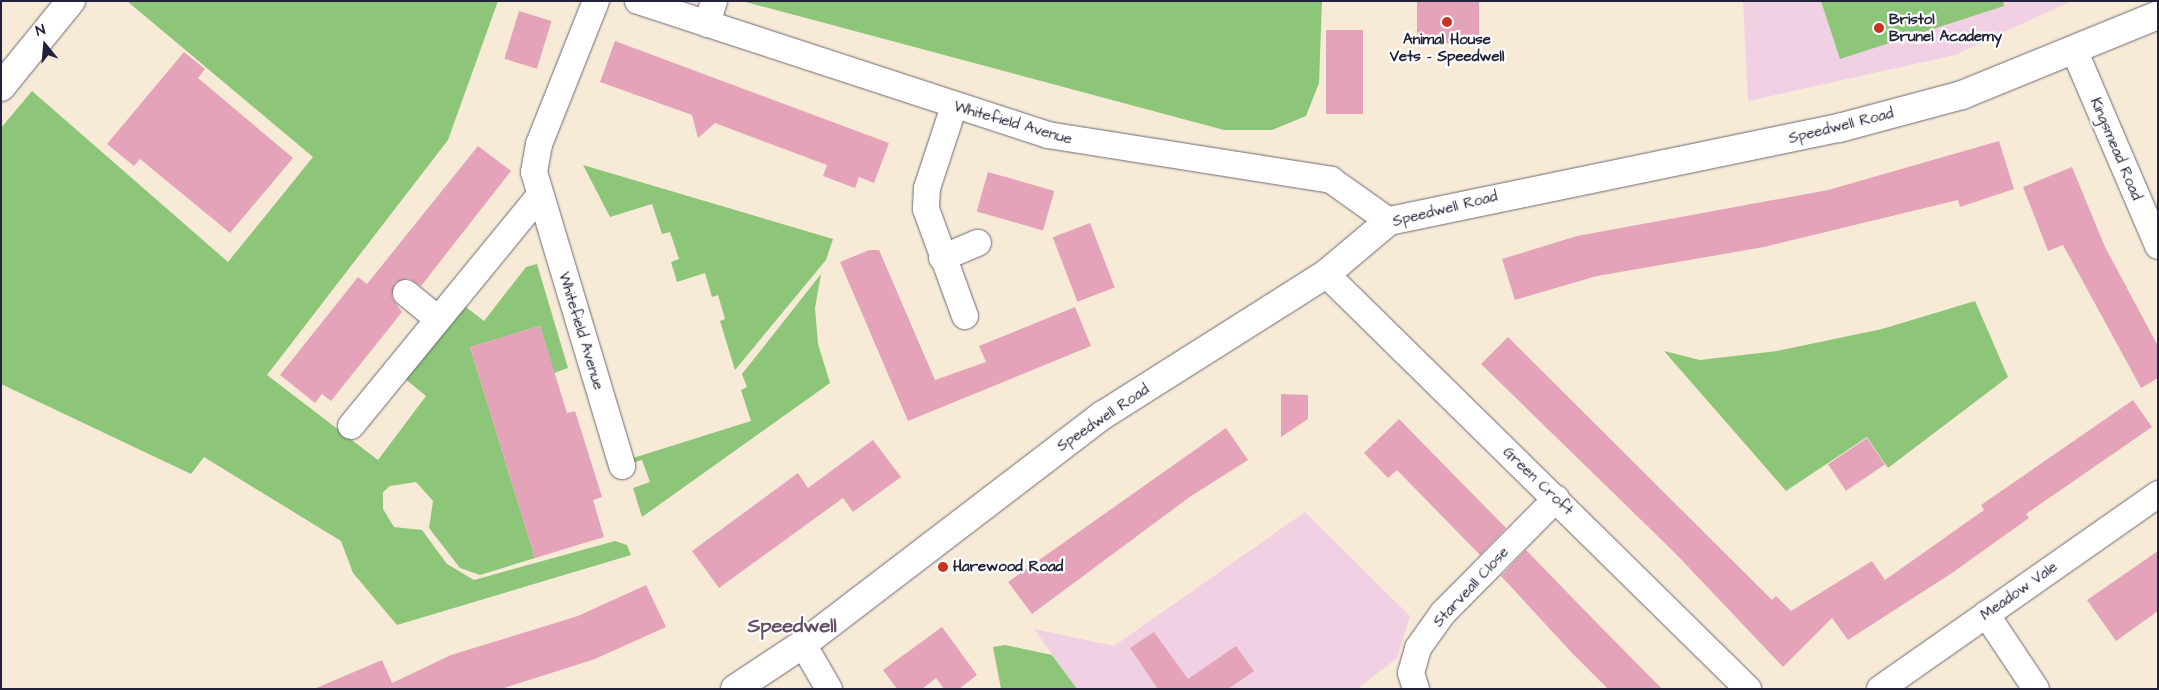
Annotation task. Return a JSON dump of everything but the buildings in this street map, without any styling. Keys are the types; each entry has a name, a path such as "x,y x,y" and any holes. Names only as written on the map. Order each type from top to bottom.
{"street":[{"path":"1,87 71,1"},
{"name":"Whitefield Avenue","path":"596,1 537,152 534,172 622,466"},
{"name":"Whitefield Avenue","path":"638,1 711,13 954,106 1048,135 1331,180 1389,221"},
{"name":"Speedwell Road","path":"736,689 803,644 1103,416 1326,274 1389,221 1839,128 1962,95 2075,52 2158,14"},
{"name":"Kingsmead Road","path":"2075,52 2158,246"},
{"path":"954,106 927,188 928,220 965,316"},
{"path":"351,426 540,195"},
{"path":"942,258 978,243"},
{"name":"Green Croft","path":"1326,274 1748,689"},
{"path":"406,293 438,319"},
{"name":"Meadow Vale","path":"1880,689 2158,494"},
{"name":"Starveall Close","path":"1416,689 1411,673 1418,648 1443,613 1556,499"},
{"path":"1986,614 2036,689"},
{"path":"803,644 829,689"}],"shaded area":[{"name":"Bristol Brunel Academy","path":"1743,1 2071,1 1955,55 1748,101"},
{"path":"1305,512 1410,616 1397,658 1357,689 1077,689 1034,629 1114,646"}],"green space":[{"path":"127,1 498,1 448,140 267,375 378,460 426,396 404,378 462,304 484,321 526,267 537,264 568,368 554,373 540,326 470,347 535,558 480,575 460,568 429,528 433,501 416,482 390,486 383,492 383,509 394,527 422,530 447,564 474,580 615,541 627,545 631,555 397,625 353,573 341,541 204,457 191,474 1,384 1,128 32,91 228,262 313,157"},
{"path":"742,1 1322,1 1319,83 1306,116 1272,130 1224,130"},
{"path":"1821,1 2003,1 2004,6 1840,59"},
{"path":"583,165 833,239 826,260 735,370 720,321 725,319 718,295 712,297 705,273 677,282 671,262 679,259 670,232 662,234 652,204 610,217"},
{"path":"821,274 815,308 818,344 830,383 642,517 633,488 650,482 642,460 626,465 633,458 751,421 741,390 747,387 742,374"},
{"path":"1975,301 2008,377 1888,468 1867,437 1786,491 1664,351 1700,360 1777,351 1882,329"},
{"path":"1005,645 1052,655 1077,689 1001,689 993,647"}],"place":[{"name":"Animal House Vets - Speedwell","path":"1447,22"},
{"name":"Bristol Brunel Academy","path":"1879,28"},
{"name":"Harewood Road","path":"943,567"}],"district":[{"name":"Speedwell","path":"792,626"}]}
